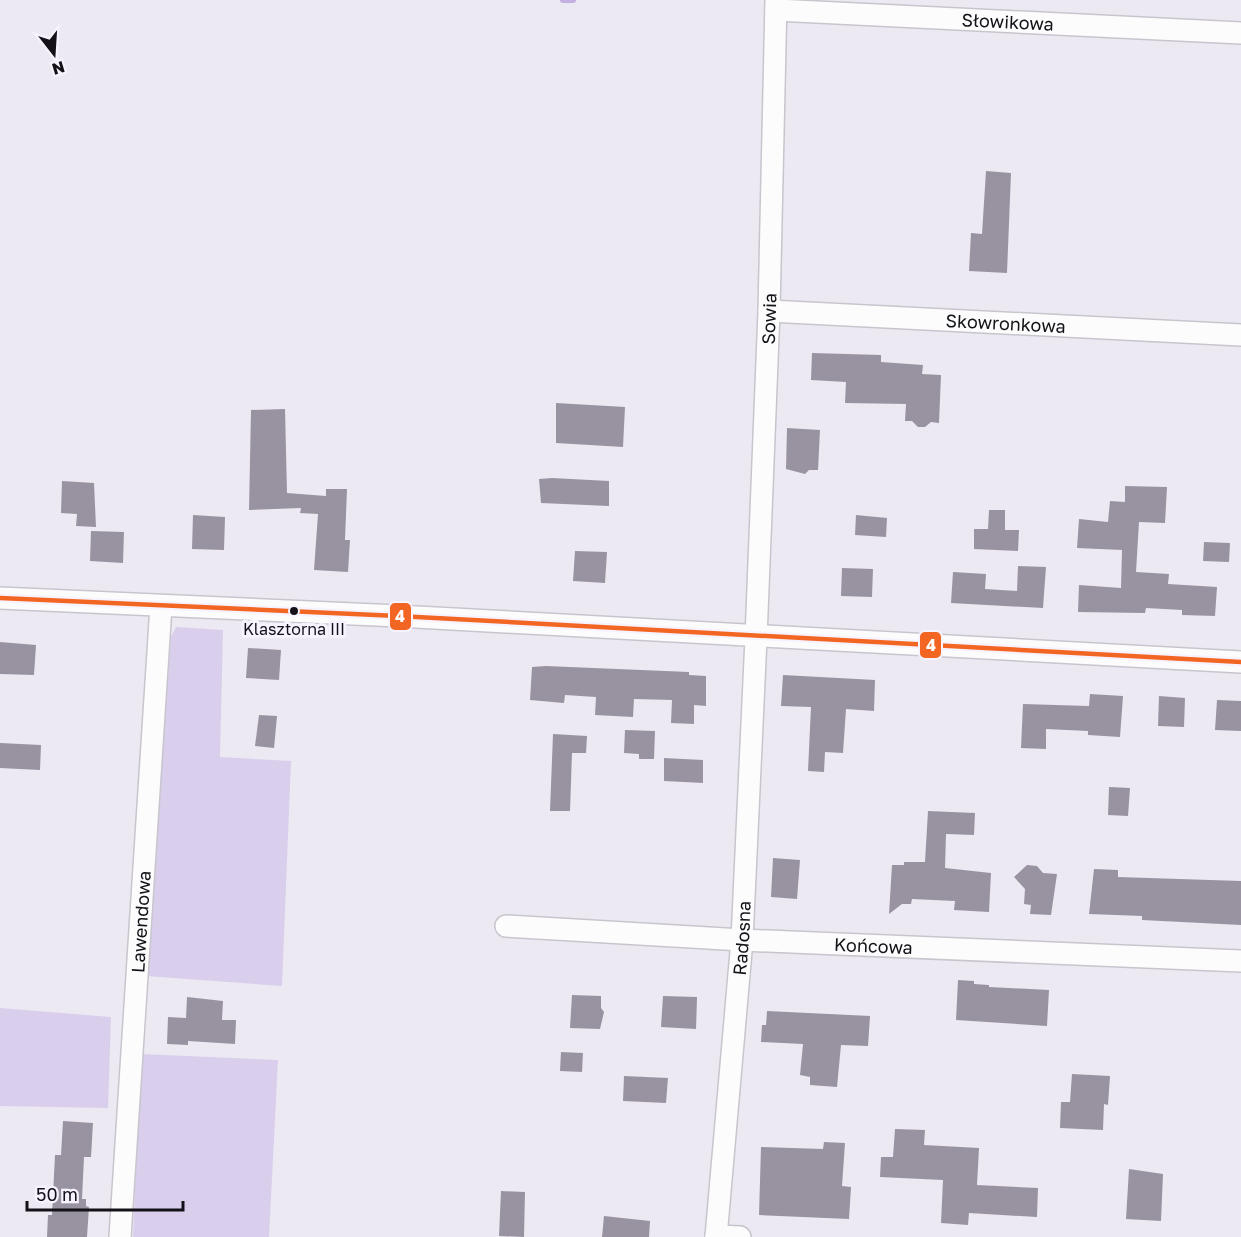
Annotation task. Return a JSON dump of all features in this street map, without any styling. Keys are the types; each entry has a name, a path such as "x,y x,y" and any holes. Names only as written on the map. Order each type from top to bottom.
{"street":[{"name":"Słowikowa","path":"776,5 1241,33"},
{"name":"Sowia","path":"756,638 769,311 776,5"},
{"name":"Skowronkowa","path":"769,311 1241,335"},
{"path":"0,598 398,616 756,638 1241,662"},
{"name":"Lawendowa","path":"120,1237 161,606"},
{"name":"Radosna","path":"716,1236 742,940 756,638"},
{"name":"Końcowa","path":"506,926 742,940 1241,961"},
{"path":"716,1236 740,1237"}],"shaded area":[{"path":"176,627 223,630 220,757 291,761 282,986 146,976 171,637"},
{"path":"0,1008 111,1017 108,1108 0,1106"},
{"path":"141,1054 278,1060 269,1237 133,1237"}],"building":[{"path":"986,171 1011,173 1007,273 969,271 971,233 982,234"},
{"path":"812,353 881,355 881,362 923,365 922,374 941,375 939,423 931,422 925,427 918,427 912,421 905,421 906,404 845,403 846,382 811,380"},
{"path":"556,403 625,407 623,447 556,443"},
{"path":"285,409 287,493 326,496 326,489 347,489 345,540 350,540 348,572 314,570 318,514 300,513 301,508 249,510 251,410"},
{"path":"787,428 820,430 818,470 809,470 805,474 786,469"},
{"path":"539,479 609,481 609,506 541,503"},
{"path":"62,481 94,483 96,527 76,526 77,514 61,513"},
{"path":"1125,486 1167,487 1165,523 1139,522 1136,572 1169,574 1168,584 1217,587 1215,616 1182,615 1182,610 1146,608 1145,613 1078,612 1079,585 1121,588 1122,550 1077,548 1079,519 1108,522 1110,501 1125,502"},
{"path":"989,510 1005,510 1005,530 1019,530 1018,551 974,549 974,529 988,529"},
{"path":"193,515 225,517 224,550 192,549"},
{"path":"856,515 887,518 886,537 855,535"},
{"path":"91,531 124,532 123,563 90,561"},
{"path":"1204,542 1230,543 1229,562 1203,561"},
{"path":"575,551 607,552 605,583 573,581"},
{"path":"1018,566 1046,567 1043,608 951,603 953,572 986,574 985,589 1017,591"},
{"path":"842,568 873,569 872,597 841,596"},
{"path":"0,642 36,645 34,675 0,674"},
{"path":"248,648 281,650 279,680 246,678"},
{"path":"532,667 689,672 689,675 706,676 706,706 694,705 694,724 671,723 672,700 634,699 633,717 595,715 596,697 565,695 564,703 530,700"},
{"path":"783,675 875,680 874,711 846,709 843,753 825,752 824,772 808,771 811,707 781,706"},
{"path":"1090,694 1123,696 1120,737 1088,735 1088,731 1046,729 1046,749 1021,748 1023,704 1089,706"},
{"path":"1159,696 1185,698 1184,727 1158,726"},
{"path":"1217,700 1241,701 1241,731 1215,730"},
{"path":"259,715 277,716 274,748 255,746"},
{"path":"625,730 655,731 654,759 639,759 639,754 624,753"},
{"path":"553,734 587,736 586,753 572,753 570,811 550,811"},
{"path":"0,743 41,745 40,770 0,768"},
{"path":"664,758 703,760 703,783 664,781"},
{"path":"1109,787 1130,788 1128,816 1108,815"},
{"path":"928,811 975,813 974,835 946,834 945,868 991,873 989,912 954,910 955,901 912,899 911,904 902,904 889,914 892,865 904,865 904,862 925,862"},
{"path":"773,858 800,860 797,899 771,897"},
{"path":"1027,865 1037,866 1043,873 1057,874 1051,915 1030,914 1031,905 1024,904 1025,889 1014,877"},
{"path":"1094,869 1118,870 1118,877 1241,881 1241,925 1142,920 1142,916 1089,914"},
{"path":"958,980 974,981 974,984 989,985 989,987 1049,990 1047,1026 956,1020"},
{"path":"572,995 601,996 601,1008 604,1012 600,1029 570,1028"},
{"path":"663,996 697,997 696,1029 661,1027"},
{"path":"187,997 223,1001 222,1020 236,1020 235,1044 188,1041 188,1045 167,1044 168,1017 186,1018"},
{"path":"767,1011 870,1016 868,1046 841,1045 837,1087 810,1085 810,1077 800,1075 803,1044 761,1042 762,1025 766,1025"},
{"path":"561,1052 583,1053 582,1072 560,1071"},
{"path":"1072,1074 1110,1076 1108,1105 1104,1104 1103,1130 1060,1128 1061,1102 1070,1102"},
{"path":"624,1076 668,1078 666,1103 623,1101"},
{"path":"63,1121 93,1123 91,1157 84,1157 82,1199 86,1199 86,1206 89,1207 87,1237 47,1237 48,1215 52,1215 55,1155 61,1155"},
{"path":"895,1129 925,1130 924,1145 979,1148 977,1185 1038,1188 1037,1217 969,1213 968,1225 941,1223 943,1180 880,1177 881,1157 893,1157"},
{"path":"824,1142 845,1143 842,1186 851,1187 849,1219 759,1215 761,1147 823,1149"},
{"path":"1129,1169 1163,1174 1161,1221 1126,1219"},
{"path":"501,1191 525,1192 524,1237 499,1236"},
{"path":"604,1216 650,1221 649,1237 602,1237"}],"waterway":[{"path":"563,0 573,0"}],"transit line":[{"name":"4","path":"0,598 398,616 1241,662"}],"place":[{"name":"Klasztorna III","path":"294,611"}]}
